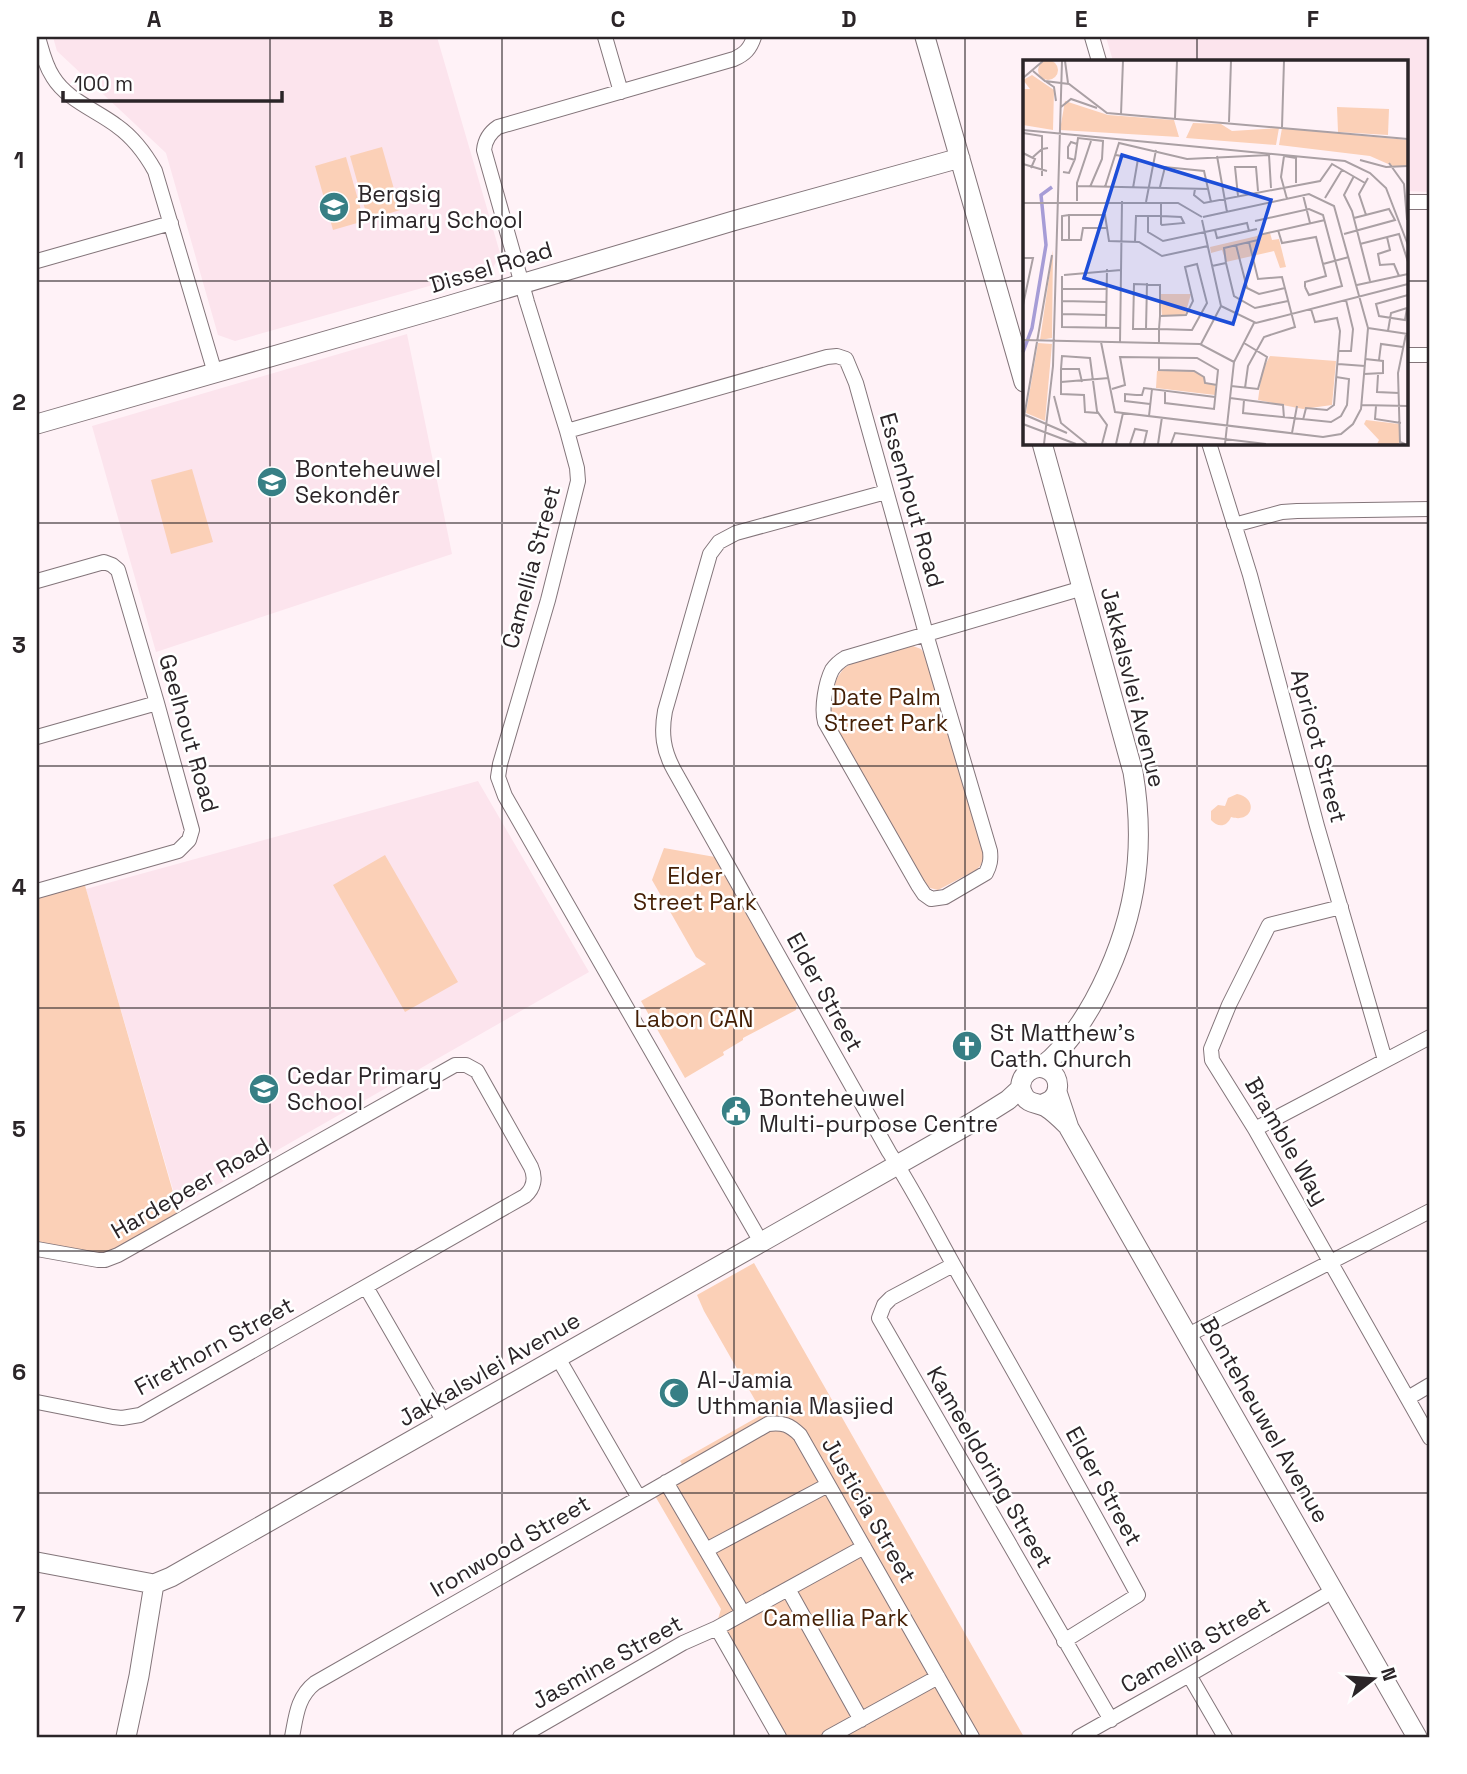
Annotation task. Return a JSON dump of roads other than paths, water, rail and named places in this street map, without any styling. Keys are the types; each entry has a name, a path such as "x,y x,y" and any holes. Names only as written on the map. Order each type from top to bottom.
{"street":[{"path":"38,37 48,68 57,84 70,96 128,135 155,171 215,373"},
{"path":"605,37 621,92"},
{"name":"Camellia Street","path":"754,37 749,49 734,59 498,127 486,139 484,156 577,468 576,491 498,777 505,796 761,1242"},
{"path":"925,37 1023,378"},
{"path":"1092,37 1099,60"},
{"name":"Dissel Road","path":"37,424 733,221 960,158"},
{"path":"1408,202 1430,202"},
{"path":"37,261 171,223"},
{"path":"1408,355 1430,355"},
{"name":"Essenhout Road","path":"567,431 827,357 838,356 846,359 853,375 990,851 990,866 986,873 945,897 931,899 918,885 822,715 831,671 837,663 845,658 926,634"},
{"name":"Jakkalsvlei Avenue","path":"154,1584 171,1577 982,1117 1041,1093 1112,965 1129,918 1138,861 1139,831 1133,772 1042,444"},
{"name":"Apricot Street","path":"1209,444 1250,575 1301,769 1385,1060"},
{"name":"Elder Street","path":"886,492 736,533 719,542 710,554 673,684 662,725 663,739 667,757 674,770 1049,1432 1138,1595 1064,1641"},
{"path":"1234,525 1297,511 1430,509"},
{"name":"Geelhout Road","path":"37,581 104,562 118,570 192,824 189,840 178,851 37,891"},
{"path":"926,634 1083,588"},
{"path":"37,737 157,703"},
{"name":"Bramble Way","path":"1341,907 1269,925 1229,1005 1211,1049 1212,1060 1255,1129 1430,1438"},
{"name":"Jakkalsvlei Avenue","path":"1041,1093 1021,1080 1026,1073 1041,1067 1058,1053 1082,1021"},
{"path":"1255,1129 1430,1037"},
{"name":"Hardepeer Road","path":"37,1249 97,1260 112,1258 450,1066 460,1064 472,1068 480,1077 531,1167 534,1177 532,1188 525,1196 366,1287"},
{"name":"Bonteheuwel Avenue","path":"1041,1067 1051,1071 1041,1093 1069,1128 1417,1737"},
{"path":"1188,1335 1430,1211"},
{"name":"Kameeldoring Street","path":"953,1265 891,1298 879,1318 1111,1720"},
{"path":"366,1287 444,1422"},
{"name":"Firethorn Street","path":"37,1402 113,1418 140,1415 366,1287"},
{"path":"558,1358 639,1498"},
{"path":"1408,1398 1430,1385"},
{"name":"Ironwood Street","path":"292,1737 300,1701 315,1683 768,1424 780,1422"},
{"name":"Justicia Street","path":"780,1422 792,1427 800,1435 972,1737"},
{"path":"666,1482 743,1613"},
{"path":"706,1550 828,1485"},
{"name":"Jasmine Street","path":"520,1737 682,1643 718,1628 864,1547"},
{"path":"37,1562 154,1584 126,1737"},
{"path":"788,1589 861,1720"},
{"name":"Camellia Street","path":"1079,1737 1333,1591"},
{"path":"718,1628 779,1737"},
{"path":"1189,1675 1225,1737"},
{"path":"829,1737 938,1677"}],"place":[{"name":"Bergsig Primary School","path":"334,207"},
{"name":"Bonteheuwel Sekondêr","path":"272,482"},
{"name":"St Matthew's Cath. Church","path":"967,1046"},
{"name":"Cedar Primary School","path":"264,1089"},
{"name":"Bonteheuwel Multi-purpose Centre","path":"736,1111"},
{"name":"Al-Jamia Uthmania Masjied","path":"674,1393"}],"park label":[{"name":"Date Palm Street Park","path":"886,710"},
{"name":"Elder Street Park","path":"695,889"},
{"name":"Labon CAN","path":"694,1019"},
{"name":"Camellia Park","path":"836,1618"}]}
